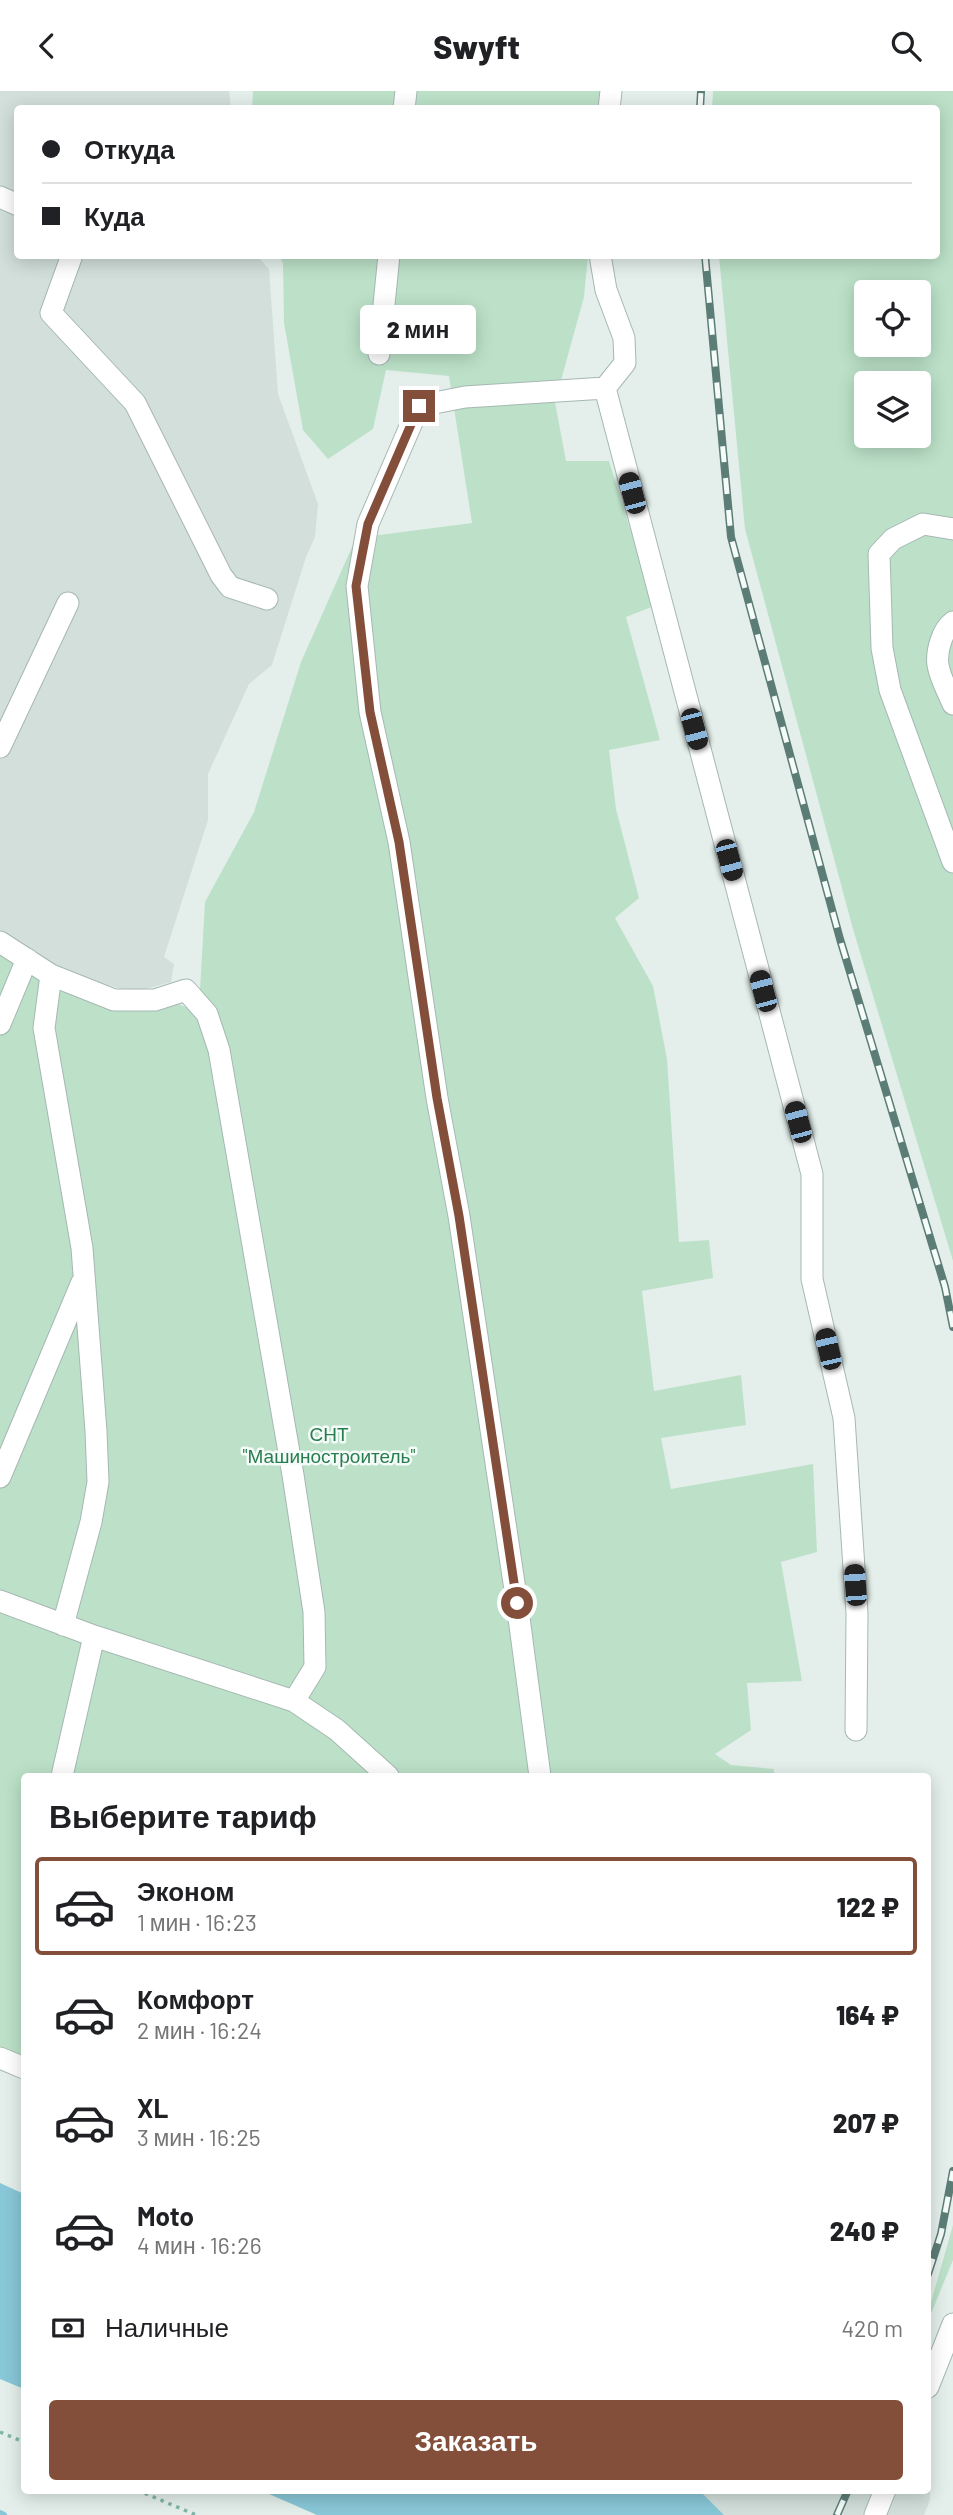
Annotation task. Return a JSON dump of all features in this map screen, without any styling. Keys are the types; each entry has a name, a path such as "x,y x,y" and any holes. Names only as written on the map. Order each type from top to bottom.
{"lane":[{"path":"71,259 51,313 135,403 221,575 230,587 267,599"},
{"path":"379,354 389,259"},
{"path":"540,1773 459,1216 437,1098 399,842 370,712 356,586 368,524 419,406 466,397 605,388 625,363 624,338 606,290 601,259"},
{"path":"605,388 812,1174 812,1279 844,1418 857,1613 856,1730"},
{"path":"953,529 923,524 894,539 879,554 882,648 890,690 953,862"},
{"path":"0,747 68,603"},
{"path":"953,622 940,643 938,665 953,704"},
{"path":"0,942 51,975 114,1000 155,1000 186,990 207,1014 219,1050 293,1475 314,1612 315,1667 294,1701"},
{"path":"0,1024 27,959"},
{"path":"51,975 44,1028 82,1248 96,1431 97,1482 91,1522 63,1625"},
{"path":"0,1477 84,1278"},
{"path":"0,1601 94,1636 294,1701 337,1730 385,1773"},
{"path":"63,1773 94,1636"},
{"path":"0,2058 21,2067"},
{"path":"931,2379 953,2324"},
{"path":"875,2515 884,2494"}],"path":[{"path":"0,2432 21,2441"},
{"path":"146,2494 196,2515"}],"shaded area":[{"path":"0,91 229,91 231,105 14,105 14,259 260,259 269,269 278,394 318,504 315,537 306,557 272,665 249,684 208,774 208,820 164,957 174,964 171,982 134,992 48,969 39,954 0,933"},
{"path":"703,2494 930,2494 924,2515 724,2515"}],"green space":[{"path":"253,91 603,91 602,105 252,105"},
{"path":"713,91 953,91 953,1261 853,929 745,529 719,259 940,259 940,105 712,105"},
{"name":"СНТ \"Машиностроитель\"","path":"281,259 588,259 584,297 555,402 566,461 609,461 654,606 626,617 660,740 609,750 616,809 639,898 615,918 653,986 667,1059 679,1242 709,1240 713,1278 642,1291 654,1391 741,1375 746,1425 661,1438 671,1489 813,1464 817,1552 781,1562 802,1681 747,1683 751,1730 715,1754 731,1765 774,1769 774,1773 21,1773 21,2057 0,2048 0,954 57,990 124,1010 174,1002 190,1009 200,990 205,902 254,812 301,662 356,538 472,523 449,376 386,370 373,429 328,459 303,430 284,323"},
{"path":"953,2225 953,2260 931,2314 931,2302"}],"water":[{"path":"0,2183 21,2193 21,2388 0,2379"},
{"path":"269,2494 703,2494 724,2515 317,2515"}],"waterway":[{"path":"0,2513 4,2515"}],"railway":[{"path":"700,105 701,91"},
{"path":"705,259 731,537 840,939 945,1287 953,1327"},
{"path":"931,2265 941,2234 953,2171"},
{"path":"837,2515 846,2494"}],"route":[{"path":"419,406 368,524 356,586 370,712 399,842 517,1603"}]}
